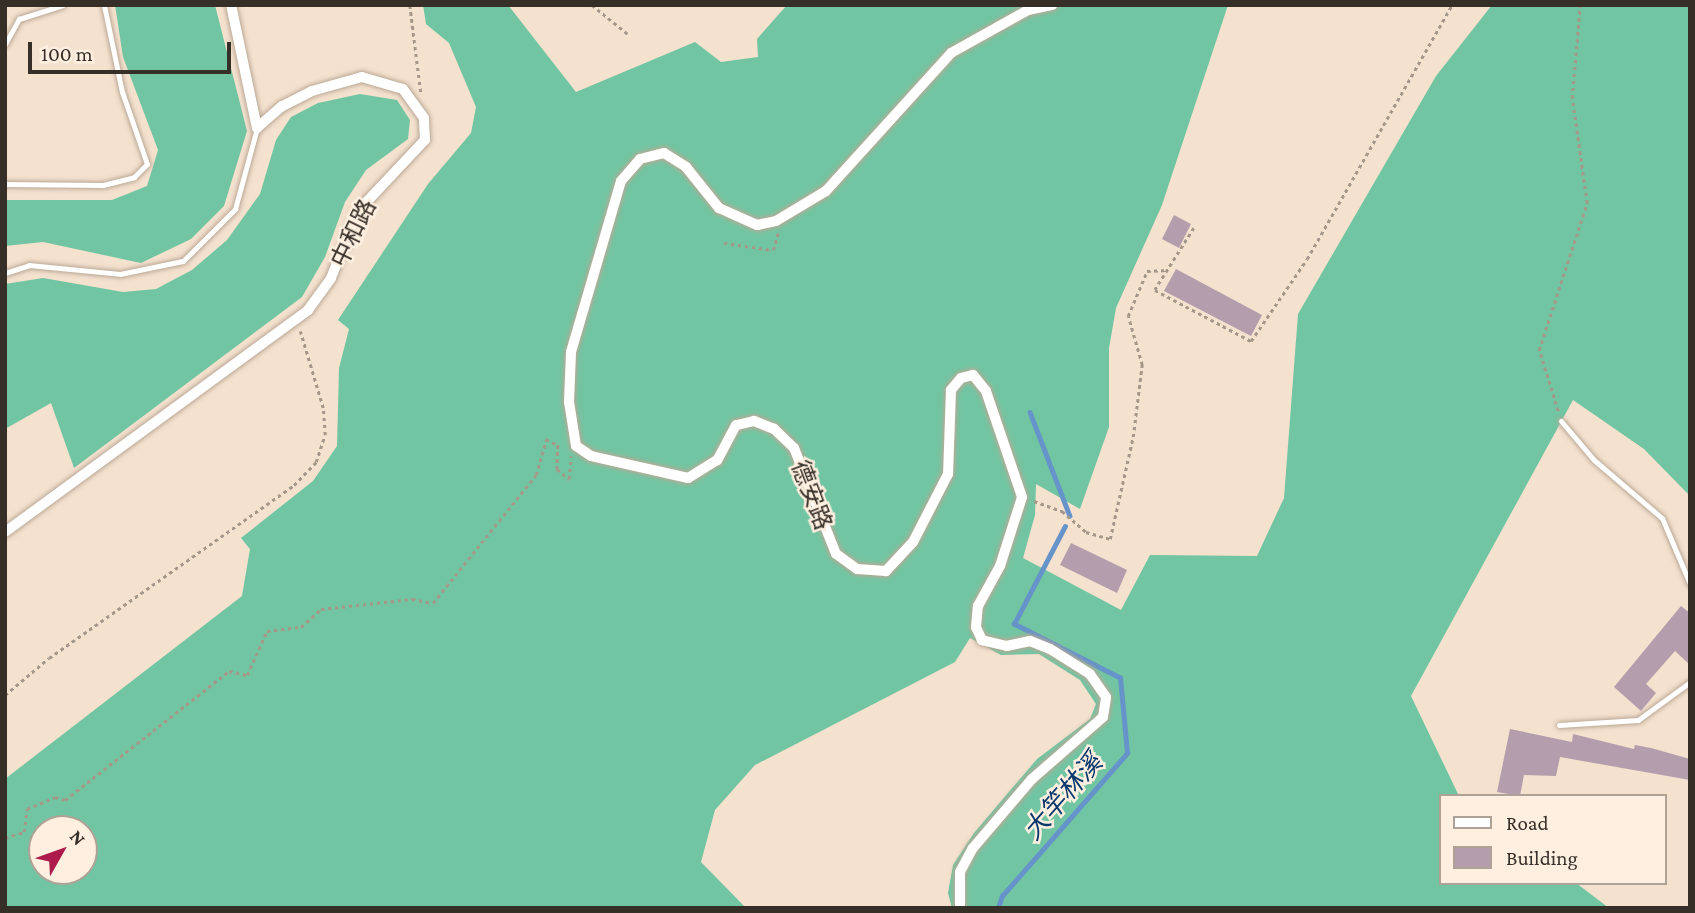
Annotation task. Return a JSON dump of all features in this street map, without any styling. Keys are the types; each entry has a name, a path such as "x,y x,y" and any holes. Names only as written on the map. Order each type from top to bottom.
{"street":[{"path":"231,5 257,128 282,106 312,91 362,78 403,89 424,118"},
{"path":"576,446 569,402 571,352 621,181 640,159 664,153 686,167 719,208 757,225 776,220 827,191 950,53 1028,10 1052,5"},
{"name":"中和路","path":"5,531 296,319 331,278 358,211 376,186 415,156 425,140 424,118"},
{"name":"德安路","path":"576,446 591,456 688,478 717,460 736,425 754,421 774,429 794,448 836,554 858,569 886,571 935,509 948,474 951,390 961,378 973,375 986,391 1022,496"},
{"path":"960,908 960,872 974,848 1032,779 1103,717 1106,697 1090,674 1030,641 1007,646 982,640 976,627 978,606 1000,566 1022,496"}],"lane":[{"path":"5,44 19,19 63,5"},
{"path":"5,184 103,185 134,177 147,164 122,92 104,5"},
{"path":"5,273 29,265 120,274 183,261 235,209 257,128"},
{"path":"1561,421 1594,460 1662,518 1690,583"},
{"path":"1559,724 1638,720 1690,682"}],"path":[{"path":"410,5 424,118"},
{"path":"593,5 628,34"},
{"path":"1194,228 1155,290 1251,341 1307,259 1452,5"},
{"path":"1561,421 1539,349 1587,203 1572,98 1580,5"},
{"path":"724,243 772,250 782,236 776,220"},
{"path":"1022,496 1062,511 1086,532 1110,539 1133,437 1142,365 1128,316 1147,271 1168,270"},
{"path":"5,695 49,658 294,485 316,462 326,435 323,408 296,319"},
{"path":"5,838 24,832 27,809 55,797 65,800 229,671 247,675 267,631 301,627 321,609 412,599 433,603 536,475 546,439 558,445 557,469 569,479 576,446"}],"green space":[{"path":"115,5 215,5 247,131 224,206 191,239 141,263 43,242 5,246 5,200 112,200 147,186 158,150 123,57"},
{"path":"423,5 508,5 576,92 695,42 721,62 758,57 757,39 787,5 1228,5 1162,205 1116,308 1109,348 1109,427 1080,509 1036,484 1035,515 1023,558 1121,610 1150,555 1257,556 1284,498 1298,314 1436,76 1492,5 1690,5 1690,496 1644,449 1573,400 1411,696 1458,794 1440,794 1440,885 1579,885 1609,908 952,908 948,893 953,865 974,833 1037,759 1090,719 1096,704 1080,680 1039,654 1001,655 970,638 955,662 755,765 715,810 701,862 746,908 5,908 5,779 242,596 250,549 241,538 313,481 337,446 339,368 349,329 338,320 428,184 471,133 476,107 449,43 426,24"},
{"path":"360,94 397,100 410,120 408,139 366,170 345,202 325,257 302,297 74,468 51,403 5,429 5,284 43,278 123,292 156,289 192,270 227,240 260,194 276,140 291,117 318,103"}],"building":[{"path":"1174,215 1191,224 1179,248 1162,239"},
{"path":"1176,269 1262,315 1251,336 1164,291"},
{"path":"1071,543 1127,570 1117,593 1060,565"},
{"path":"1681,606 1690,613 1690,665 1675,651 1646,684 1656,693 1641,711 1614,687"},
{"path":"1510,729 1572,742 1573,734 1634,749 1635,745 1651,748 1690,759 1690,780 1560,757 1556,776 1524,775 1520,794 1497,792"}],"waterway":[{"name":"大竿林溪","path":"1030,412 1070,516"},
{"name":"大竿林溪","path":"998,908 1002,896 1127,753 1120,678 1014,624 1065,526"}]}
